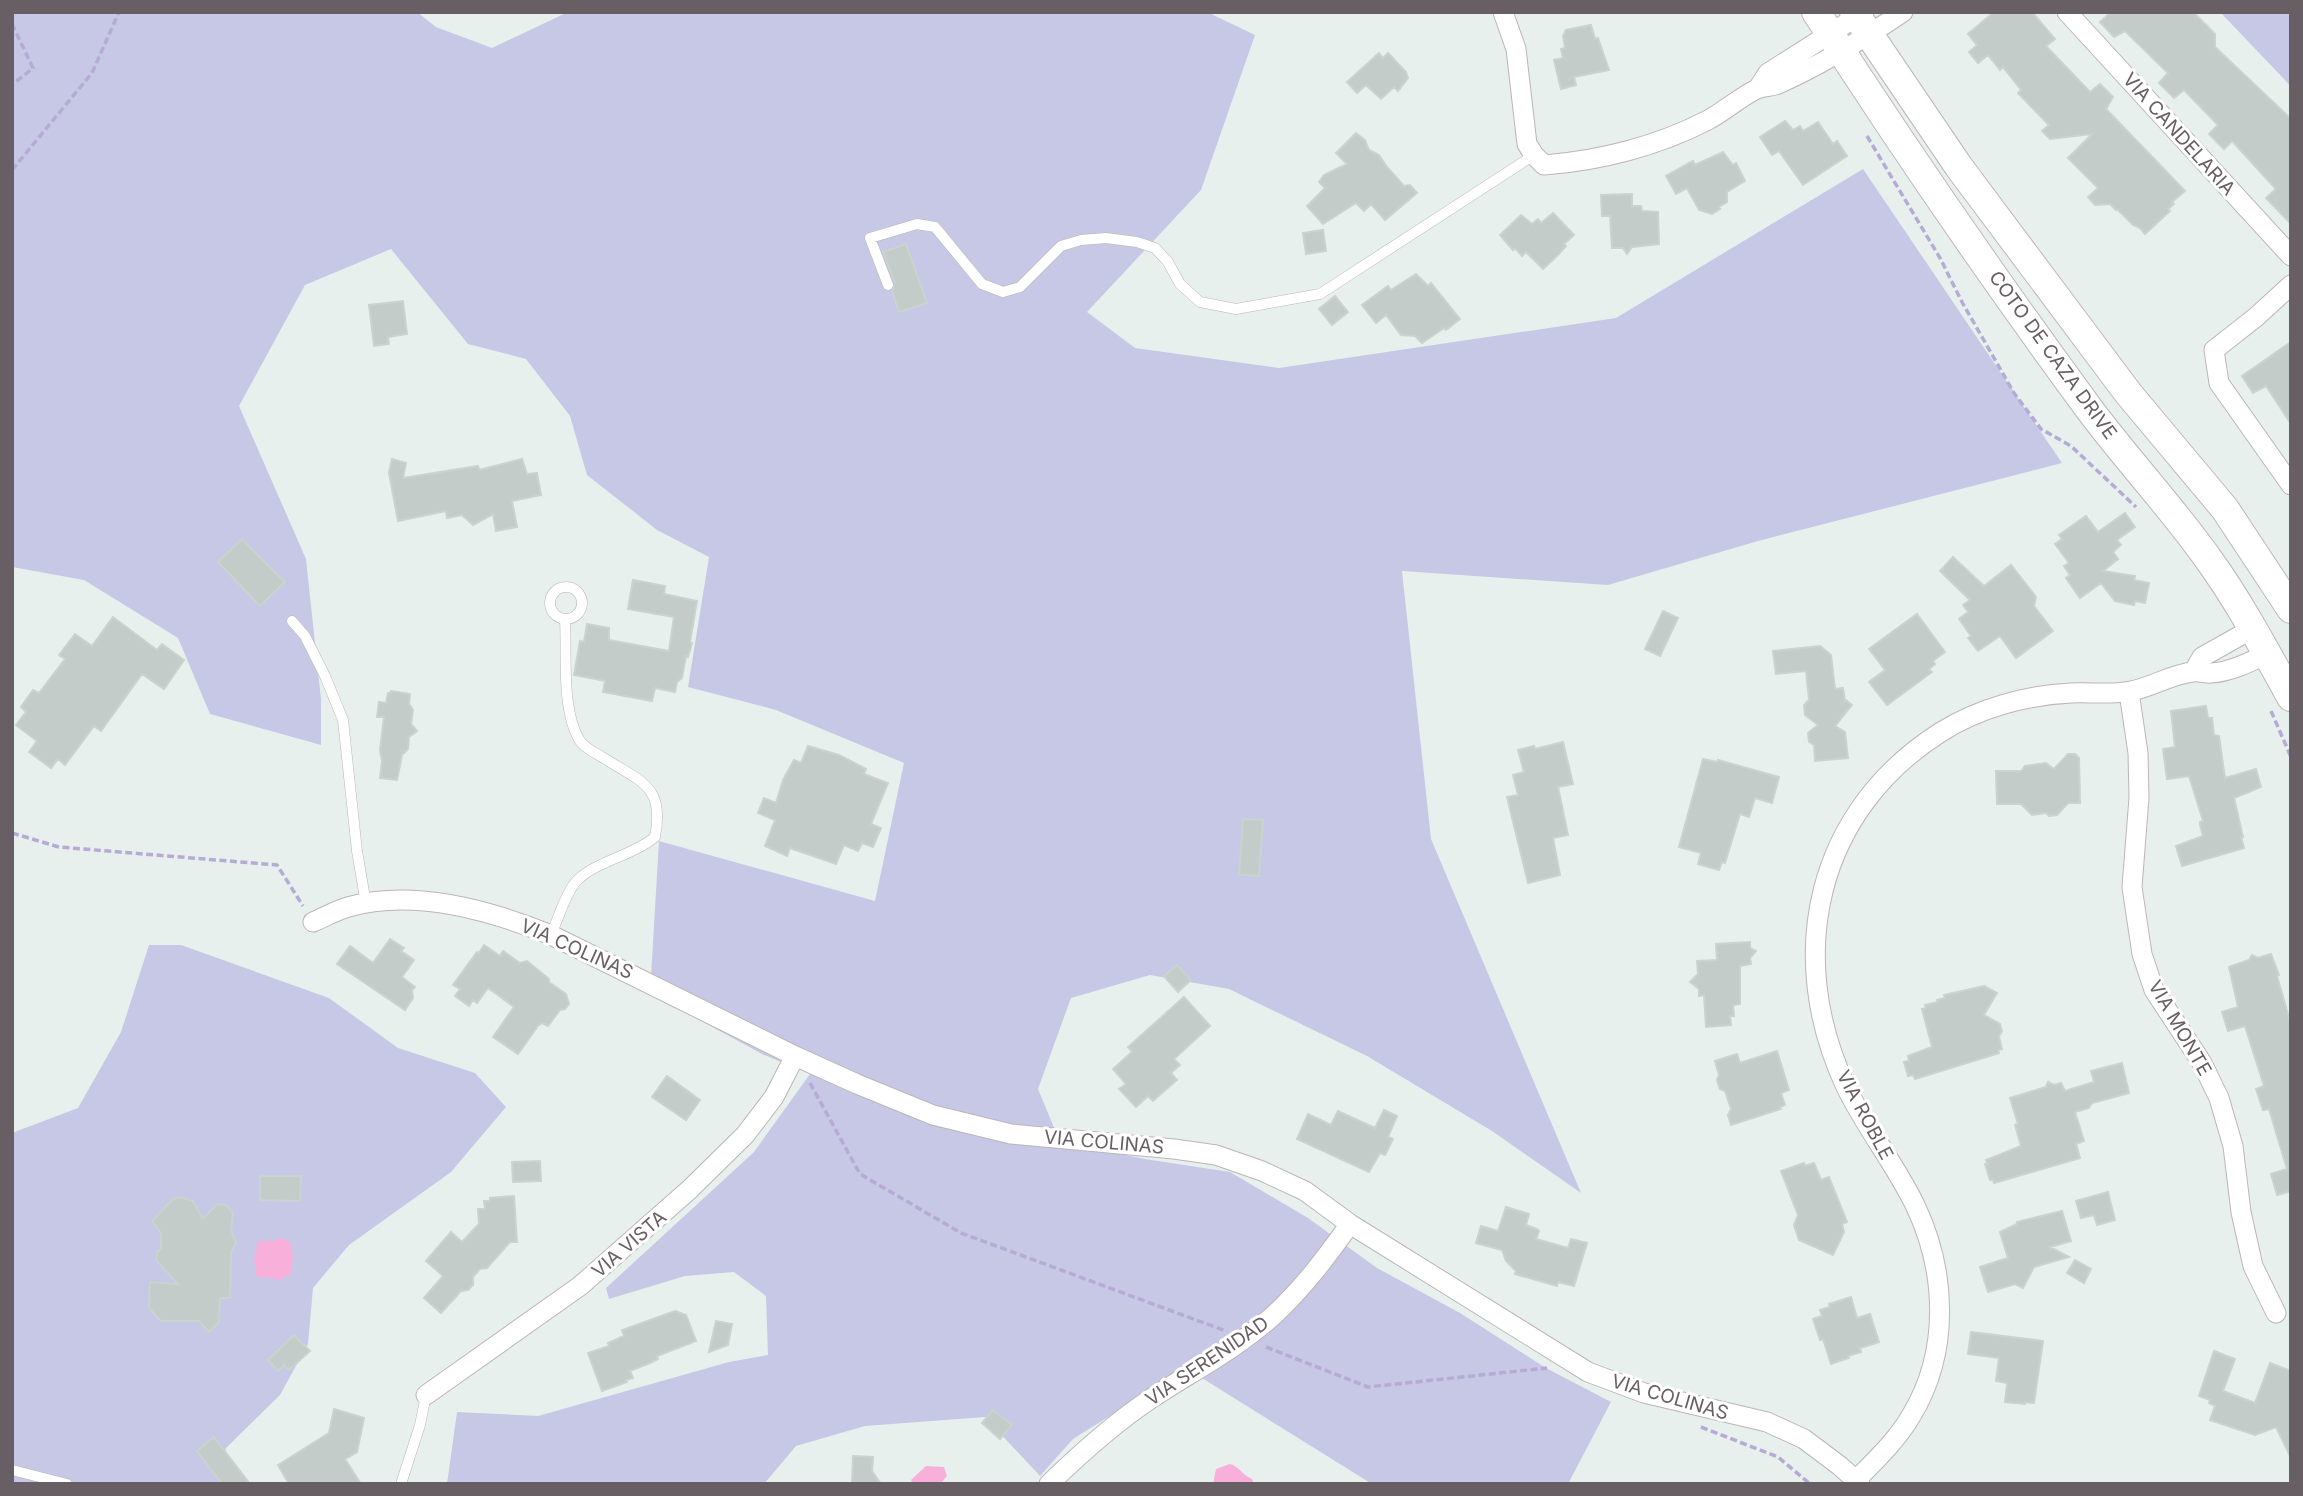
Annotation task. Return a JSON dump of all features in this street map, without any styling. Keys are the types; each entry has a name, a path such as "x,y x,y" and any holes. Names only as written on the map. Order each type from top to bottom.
{"main road":[{"name":"COTO DE CAZA DRIVE","path":"1861,19 1959,167 2127,393 2225,509 2291,610"},
{"name":"COTO DE CAZA DRIVE","path":"1830,32 1942,200 2051,356 2210,560 2267,654 2280,701"}],"street":[{"path":"1503,12 1516,49 1527,144 1544,165 1578,163 1662,141 1708,120 1759,87 1768,73 1830,32 1861,19 1903,12"},
{"name":"VIA CANDELARIA","path":"2067,12 2291,256"},
{"path":"2291,285 2214,350 2219,383 2291,485"},
{"name":"VIA ROBLE","path":"2194,671 2202,657 2252,629"},
{"name":"VIA ROBLE","path":"1858,1481 1910,1419 1924,1392 1934,1362 1941,1319 1932,1249 1915,1206 1847,1087 1831,1048 1821,1011 1816,980 1817,918 1825,880 1838,846 1855,815 1903,760 1943,731 1984,711 2035,696 2129,692 2194,671 2211,673 2248,663 2267,654"},
{"name":"VIA MONTE","path":"2129,692 2138,753 2139,798 2132,887 2142,954 2154,990 2202,1063 2219,1098 2233,1146 2241,1212 2253,1266 2276,1313"},
{"name":"VIA COLINAS","path":"313,922 348,907 396,899 456,905 524,924 551,935 795,1056 933,1115 1012,1134 1216,1155 1262,1171 1305,1191 1350,1224 1588,1372 1644,1393 1767,1423 1804,1439 1858,1481"},
{"name":"VIA VISTA","path":"426,1395 580,1286 680,1198 745,1135 774,1097 795,1056"},
{"name":"VIA SERENIDAD","path":"1049,1484 1112,1426 1206,1366 1275,1314 1314,1274 1350,1224"}],"lane":[{"path":"888,285 870,238 917,224 934,227 982,284 1003,292 1020,288 1060,246 1081,240 1106,238 1138,242 1155,248 1168,262 1180,284 1200,302 1236,309 1320,294 1534,155"},
{"path":"551,935 573,885 587,871 641,849 655,837 658,819 656,799 646,785 581,743 569,708 565,619"},
{"path":"292,621 305,636 343,720 357,852 366,904"},
{"path":"401,1484 420,1425 426,1395"},
{"path":"12,1470 67,1484"}],"path":[{"path":"12,170 92,73 119,12"},
{"path":"12,24 33,68 12,85"},
{"path":"1862,128 1940,258 2014,393 2040,429 2071,446 2137,508"},
{"path":"2280,701 2291,757"},
{"path":"12,833 59,847 277,865 313,922"}],"shaded area":[{"path":"12,12 417,12 436,27 492,48 568,12 1207,12 1255,35 1201,190 1087,312 1135,348 1279,368 1616,318 1863,169 2062,463 1758,541 1608,585 1402,571 1431,839 1581,1193 1492,1131 1367,1056 1229,989 1150,975 1071,998 1038,1089 1060,1142 1230,1172 1308,1218 1377,1268 1460,1313 1546,1368 1611,1402 1568,1484 1372,1484 1186,1368 1073,1439 1040,1476 985,1417 865,1426 796,1446 764,1484 447,1484 457,1412 538,1416 729,1362 768,1355 766,1296 734,1272 685,1276 609,1299 606,1288 754,1152 810,1074 762,1054 650,993 659,841 875,901 904,763 776,710 688,687 709,557 657,530 587,475 570,416 526,359 468,344 391,249 305,285 239,406 306,559 321,699 321,745 210,714 178,638 84,580 12,567"},
{"path":"2220,12 2291,12 2291,87 2284,79"},
{"path":"149,945 181,945 329,998 398,1048 475,1073 506,1107 451,1172 349,1245 313,1288 308,1344 280,1395 226,1448 219,1484 12,1484 12,1133 78,1108 121,1032"},
{"path":"279,1238 290,1241 293,1259 290,1276 279,1281 257,1277 254,1261 258,1241 273,1241"},
{"path":"1230,1464 1252,1479 1254,1484 1213,1484 1216,1469"},
{"path":"926,1466 944,1467 947,1476 940,1484 913,1484 911,1480"}],"building":[{"path":"1994,12 2032,12 2055,39 2046,46 2090,92 2100,84 2113,97 2106,109 2185,191 2172,202 2174,204 2168,209 2170,211 2145,234 2110,204 2095,205 2088,197 2098,188 2068,158 2092,134 2050,139 2042,131 2049,125 2018,93 2021,90 2003,67 2000,70 1988,55 1978,63 1969,52 1977,45 1968,34"},
{"path":"2111,12 2193,12 2215,34 2215,47 2291,119 2291,224 2266,198 2276,189 2232,141 2224,149 2209,134 2218,125 2184,90 2174,98 2159,83 2168,73 2125,31 2114,37 2100,22"},
{"path":"1591,25 1609,70 1574,77 1576,85 1561,89 1554,60 1563,58 1563,36 1566,30"},
{"path":"1379,53 1383,58 1388,53 1406,72 1408,78 1398,91 1394,87 1381,99 1366,85 1357,93 1347,82"},
{"path":"1785,121 1793,130 1800,126 1803,131 1818,122 1833,144 1837,141 1847,156 1803,185 1779,151 1772,155 1760,137"},
{"path":"1356,133 1365,140 1369,150 1379,155 1404,186 1410,185 1417,193 1385,220 1371,204 1364,211 1356,203 1323,224 1307,206 1325,188 1319,182 1324,175 1347,164 1336,153"},
{"path":"1723,152 1733,165 1736,163 1745,181 1727,192 1727,202 1719,207 1720,209 1712,214 1699,210 1687,188 1676,194 1666,176 1693,161 1695,165"},
{"path":"1632,194 1632,206 1641,206 1642,211 1658,212 1659,244 1632,247 1627,254 1623,248 1612,248 1610,216 1602,216 1601,195"},
{"path":"1553,213 1574,235 1543,269 1526,252 1522,256 1515,248 1513,250 1500,235 1521,215 1532,224 1538,219 1541,223"},
{"path":"1323,230 1326,251 1306,254 1303,233"},
{"path":"906,244 927,303 899,312 892,291 895,282 883,252"},
{"path":"1416,274 1428,286 1431,283 1460,319 1422,343 1415,336 1401,335 1386,315 1376,323 1362,305 1388,286 1391,290"},
{"path":"1335,296 1348,312 1332,325 1319,309"},
{"path":"403,301 407,334 388,337 389,344 374,346 369,305"},
{"path":"2291,342 2291,424 2266,386 2253,393 2242,376"},
{"path":"392,459 406,463 403,478 478,466 479,470 522,459 527,474 537,473 541,495 512,501 517,527 496,531 493,514 473,525 462,515 447,518 446,511 398,521 389,473"},
{"path":"2125,513 2135,527 2117,540 2121,545 2113,552 2118,559 2103,571 2135,576 2134,580 2149,583 2145,603 2135,601 2134,605 2115,601 2101,583 2080,598 2066,578 2070,575 2064,566 2069,563 2055,544 2062,539 2059,535 2086,516 2098,532"},
{"path":"242,539 285,582 260,606 218,562"},
{"path":"1953,557 1984,586 2011,565 2036,597 2034,606 2053,631 2016,658 2000,636 1978,651 1959,619 1968,612 1963,605 1970,600 1940,571"},
{"path":"633,580 665,586 664,594 697,601 690,642 692,643 688,657 686,656 682,678 677,682 675,692 655,688 652,701 603,692 605,681 574,675 580,641 584,642 587,624 609,628 609,640 669,651 674,617 628,609"},
{"path":"1663,611 1678,618 1660,656 1645,649"},
{"path":"1917,614 1945,652 1933,661 1935,664 1929,669 1932,672 1887,705 1869,682 1885,670 1869,649"},
{"path":"113,617 157,650 162,644 184,660 164,689 142,674 101,731 94,726 65,765 58,759 51,768 29,752 37,741 16,725 26,712 21,707 33,690 39,693 65,659 59,655 75,634 92,646"},
{"path":"1820,646 1831,655 1835,689 1843,688 1845,701 1852,705 1835,726 1845,732 1848,758 1815,761 1814,745 1809,742 1808,733 1818,725 1805,715 1804,705 1809,700 1806,671 1776,674 1773,651"},
{"path":"391,691 410,694 409,704 413,710 411,724 417,731 409,737 408,749 402,755 397,780 380,778 384,717 377,717 379,702 386,703"},
{"path":"2206,706 2208,718 2212,718 2214,735 2219,736 2225,778 2256,769 2261,787 2234,798 2244,848 2182,866 2176,846 2203,836 2200,822 2203,821 2189,776 2167,779 2163,749 2175,747 2171,711"},
{"path":"1563,742 1573,784 1558,787 1568,835 1553,838 1560,875 1528,883 1507,797 1518,795 1513,775 1524,772 1518,750"},
{"path":"808,746 839,755 866,769 864,774 888,783 871,824 881,828 873,847 862,843 858,851 844,845 836,864 790,848 787,856 765,846 775,820 758,813 764,798 776,803 783,780 794,760 801,763"},
{"path":"2068,754 2075,754 2079,758 2080,803 2068,803 2057,815 2049,816 2046,813 2032,815 2021,804 1997,804 1996,771 2021,771 2025,766 2046,763 2054,769"},
{"path":"1703,759 1718,760 1779,777 1772,803 1755,798 1749,817 1740,814 1725,863 1722,862 1719,870 1698,864 1701,853 1679,847"},
{"path":"1243,819 1263,820 1259,876 1239,875"},
{"path":"390,939 404,948 401,951 414,960 402,977 415,987 412,990 413,998 405,1010 337,964 350,946 373,963"},
{"path":"1750,942 1750,948 1756,951 1750,958 1751,964 1740,966 1740,1004 1733,1005 1731,1025 1706,1027 1704,995 1699,996 1699,989 1690,982 1698,974 1697,961 1717,960 1716,944"},
{"path":"484,945 500,956 503,951 520,963 527,961 566,994 569,1004 565,1009 560,1010 548,1026 542,1023 538,1026 518,1054 493,1037 514,1007 488,988 477,1003 473,1000 469,1006 455,996 460,989 453,985"},
{"path":"2271,954 2291,1025 2291,1191 2277,1195 2271,1174 2287,1169 2269,1109 2263,1110 2256,1089 2264,1086 2245,1026 2228,1031 2222,1012 2238,1007 2229,967 2249,960 2252,955 2258,958"},
{"path":"1177,965 1191,980 1178,992 1164,976"},
{"path":"1984,986 1997,993 1984,1015 2000,1024 2002,1049 1998,1050 1999,1053 1915,1079 1913,1075 1908,1076 1904,1062 1909,1061 1908,1056 1932,1047 1922,1009 1926,1008 1925,1005 1938,1002 1937,1000 1945,998 1944,995"},
{"path":"1184,997 1210,1026 1174,1059 1180,1065 1171,1073 1177,1080 1153,1101 1148,1096 1136,1107 1119,1089 1126,1084 1113,1069 1132,1052 1128,1047"},
{"path":"1777,1051 1789,1090 1781,1093 1785,1105 1780,1107 1781,1109 1731,1125 1728,1115 1731,1109 1725,1091 1720,1089 1717,1080 1719,1075 1715,1061 1737,1054 1740,1063"},
{"path":"2122,1063 2129,1093 2092,1103 2089,1108 2075,1112 2084,1141 2076,1144 2080,1158 1994,1183 1990,1180 1986,1160 2021,1146 2010,1098 2046,1087 2048,1082 2054,1085 2061,1083 2065,1091 2094,1082 2091,1071"},
{"path":"667,1076 700,1100 686,1120 652,1097"},
{"path":"1384,1110 1397,1116 1388,1137 1393,1139 1385,1155 1380,1153 1369,1172 1297,1139 1308,1114 1331,1125 1338,1111 1375,1128"},
{"path":"540,1161 541,1181 513,1182 512,1162"},
{"path":"1804,1163 1805,1166 1814,1163 1821,1180 1829,1177 1847,1222 1842,1224 1844,1232 1833,1255 1799,1240 1794,1225 1798,1215 1781,1171"},
{"path":"260,1176 301,1176 300,1201 260,1200"},
{"path":"2108,1192 2115,1220 2097,1225 2094,1215 2081,1218 2076,1201"},
{"path":"514,1196 517,1242 510,1242 487,1268 480,1269 473,1277 473,1285 468,1290 461,1291 441,1313 424,1298 443,1276 426,1261 451,1232 462,1242 479,1224 478,1209 485,1209 484,1201"},
{"path":"181,1197 193,1201 203,1219 217,1204 226,1205 233,1213 231,1230 236,1243 231,1253 230,1298 220,1298 219,1322 209,1332 199,1321 161,1321 149,1308 150,1282 178,1284 156,1260 157,1252 161,1249 161,1233 152,1221 173,1199"},
{"path":"1506,1207 1529,1214 1526,1225 1539,1231 1536,1239 1568,1248 1571,1239 1587,1243 1574,1286 1558,1282 1557,1286 1515,1274 1516,1271 1506,1261 1502,1250 1476,1243 1481,1226 1498,1231"},
{"path":"2062,1211 2071,1241 2050,1247 2069,1257 2034,1267 2023,1288 2015,1284 1988,1292 1980,1267 2008,1258 2000,1232 2017,1222"},
{"path":"2075,1260 2091,1269 2084,1283 2067,1273"},
{"path":"1851,1297 1857,1318 1870,1314 1879,1342 1860,1348 1861,1352 1831,1364 1813,1319 1822,1316 1820,1310 1830,1307 1829,1304"},
{"path":"675,1311 686,1315 696,1341 657,1356 658,1359 630,1371 633,1378 626,1380 627,1382 602,1391 588,1353 609,1346 608,1343 624,1336 622,1330"},
{"path":"716,1321 732,1324 728,1345 709,1352"},
{"path":"1971,1332 2043,1341 2034,1403 2005,1402 2007,1383 1996,1381 1999,1358 1968,1354"},
{"path":"294,1335 310,1351 289,1370 284,1365 278,1371 268,1360"},
{"path":"2214,1351 2235,1359 2223,1391 2255,1403 2270,1363 2291,1371 2291,1458 2276,1427 2255,1435 2210,1420 2215,1406 2209,1403 2210,1400 2199,1396"},
{"path":"334,1409 364,1418 357,1452 345,1459 361,1484 289,1484 278,1465 329,1433"},
{"path":"993,1410 1012,1425 1000,1439 982,1423"},
{"path":"214,1437 250,1484 222,1484 197,1451"},
{"path":"853,1456 873,1457 872,1471 881,1484 852,1484"}]}
